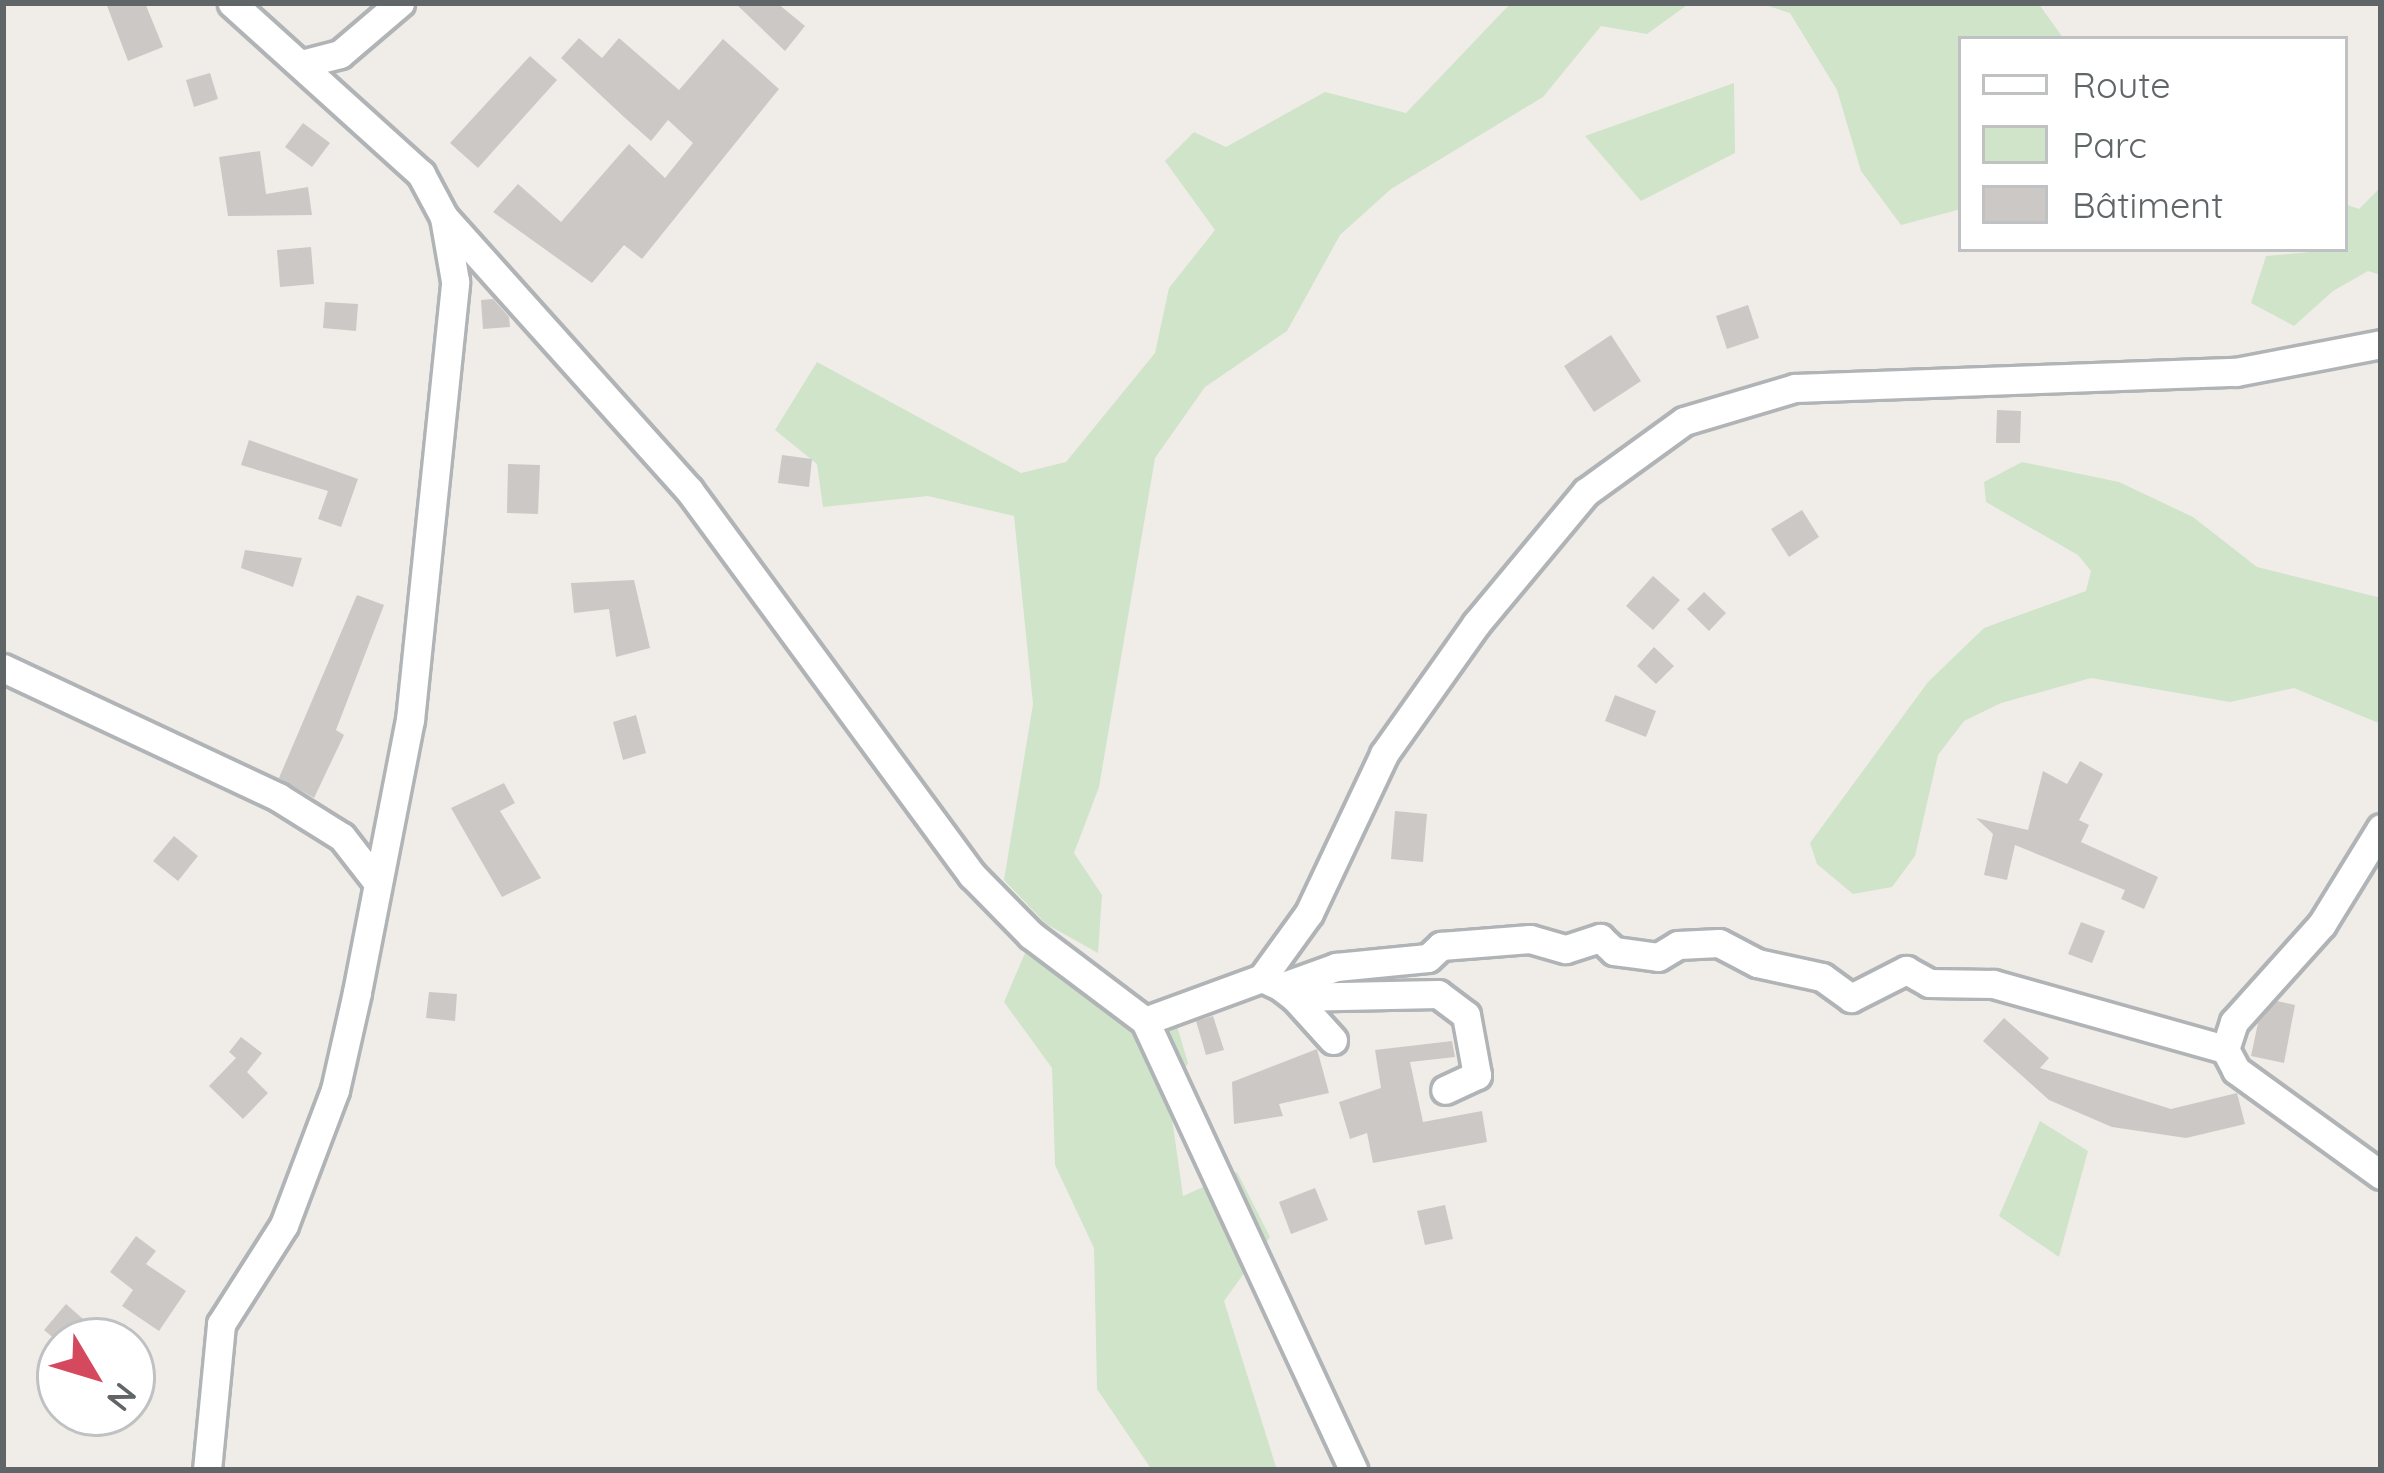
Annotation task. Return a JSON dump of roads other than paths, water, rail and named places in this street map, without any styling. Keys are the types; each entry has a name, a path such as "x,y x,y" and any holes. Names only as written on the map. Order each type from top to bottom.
{"street":[{"path":"232,3 421,174 444,217 703,506 972,875 1030,935 1145,1021 1353,1470"},
{"path":"302,64 340,54 400,3"},
{"path":"207,1470 221,1324 284,1225 328,1108 410,719 454,336 444,217"},
{"path":"1279,987 1384,754 1476,623 1586,492 1684,421 1795,388 2236,373 2381,344"},
{"path":"3,668 278,796 342,837 377,882"},
{"path":"2381,828 2322,924 2234,1022 2225,1049 2236,1070 2381,1175"},
{"path":"1145,1021 1279,987 1336,967 1428,958 1442,946 1530,939 1566,949 1600,938 1613,951 1658,957 1719,943 1756,963 1822,977 1851,998 1906,970 1929,983 1993,984 2225,1049"},
{"path":"1279,987 1333,1040"},
{"path":"1279,987 1438,994 1466,1015 1477,1075 1445,1090"}]}
